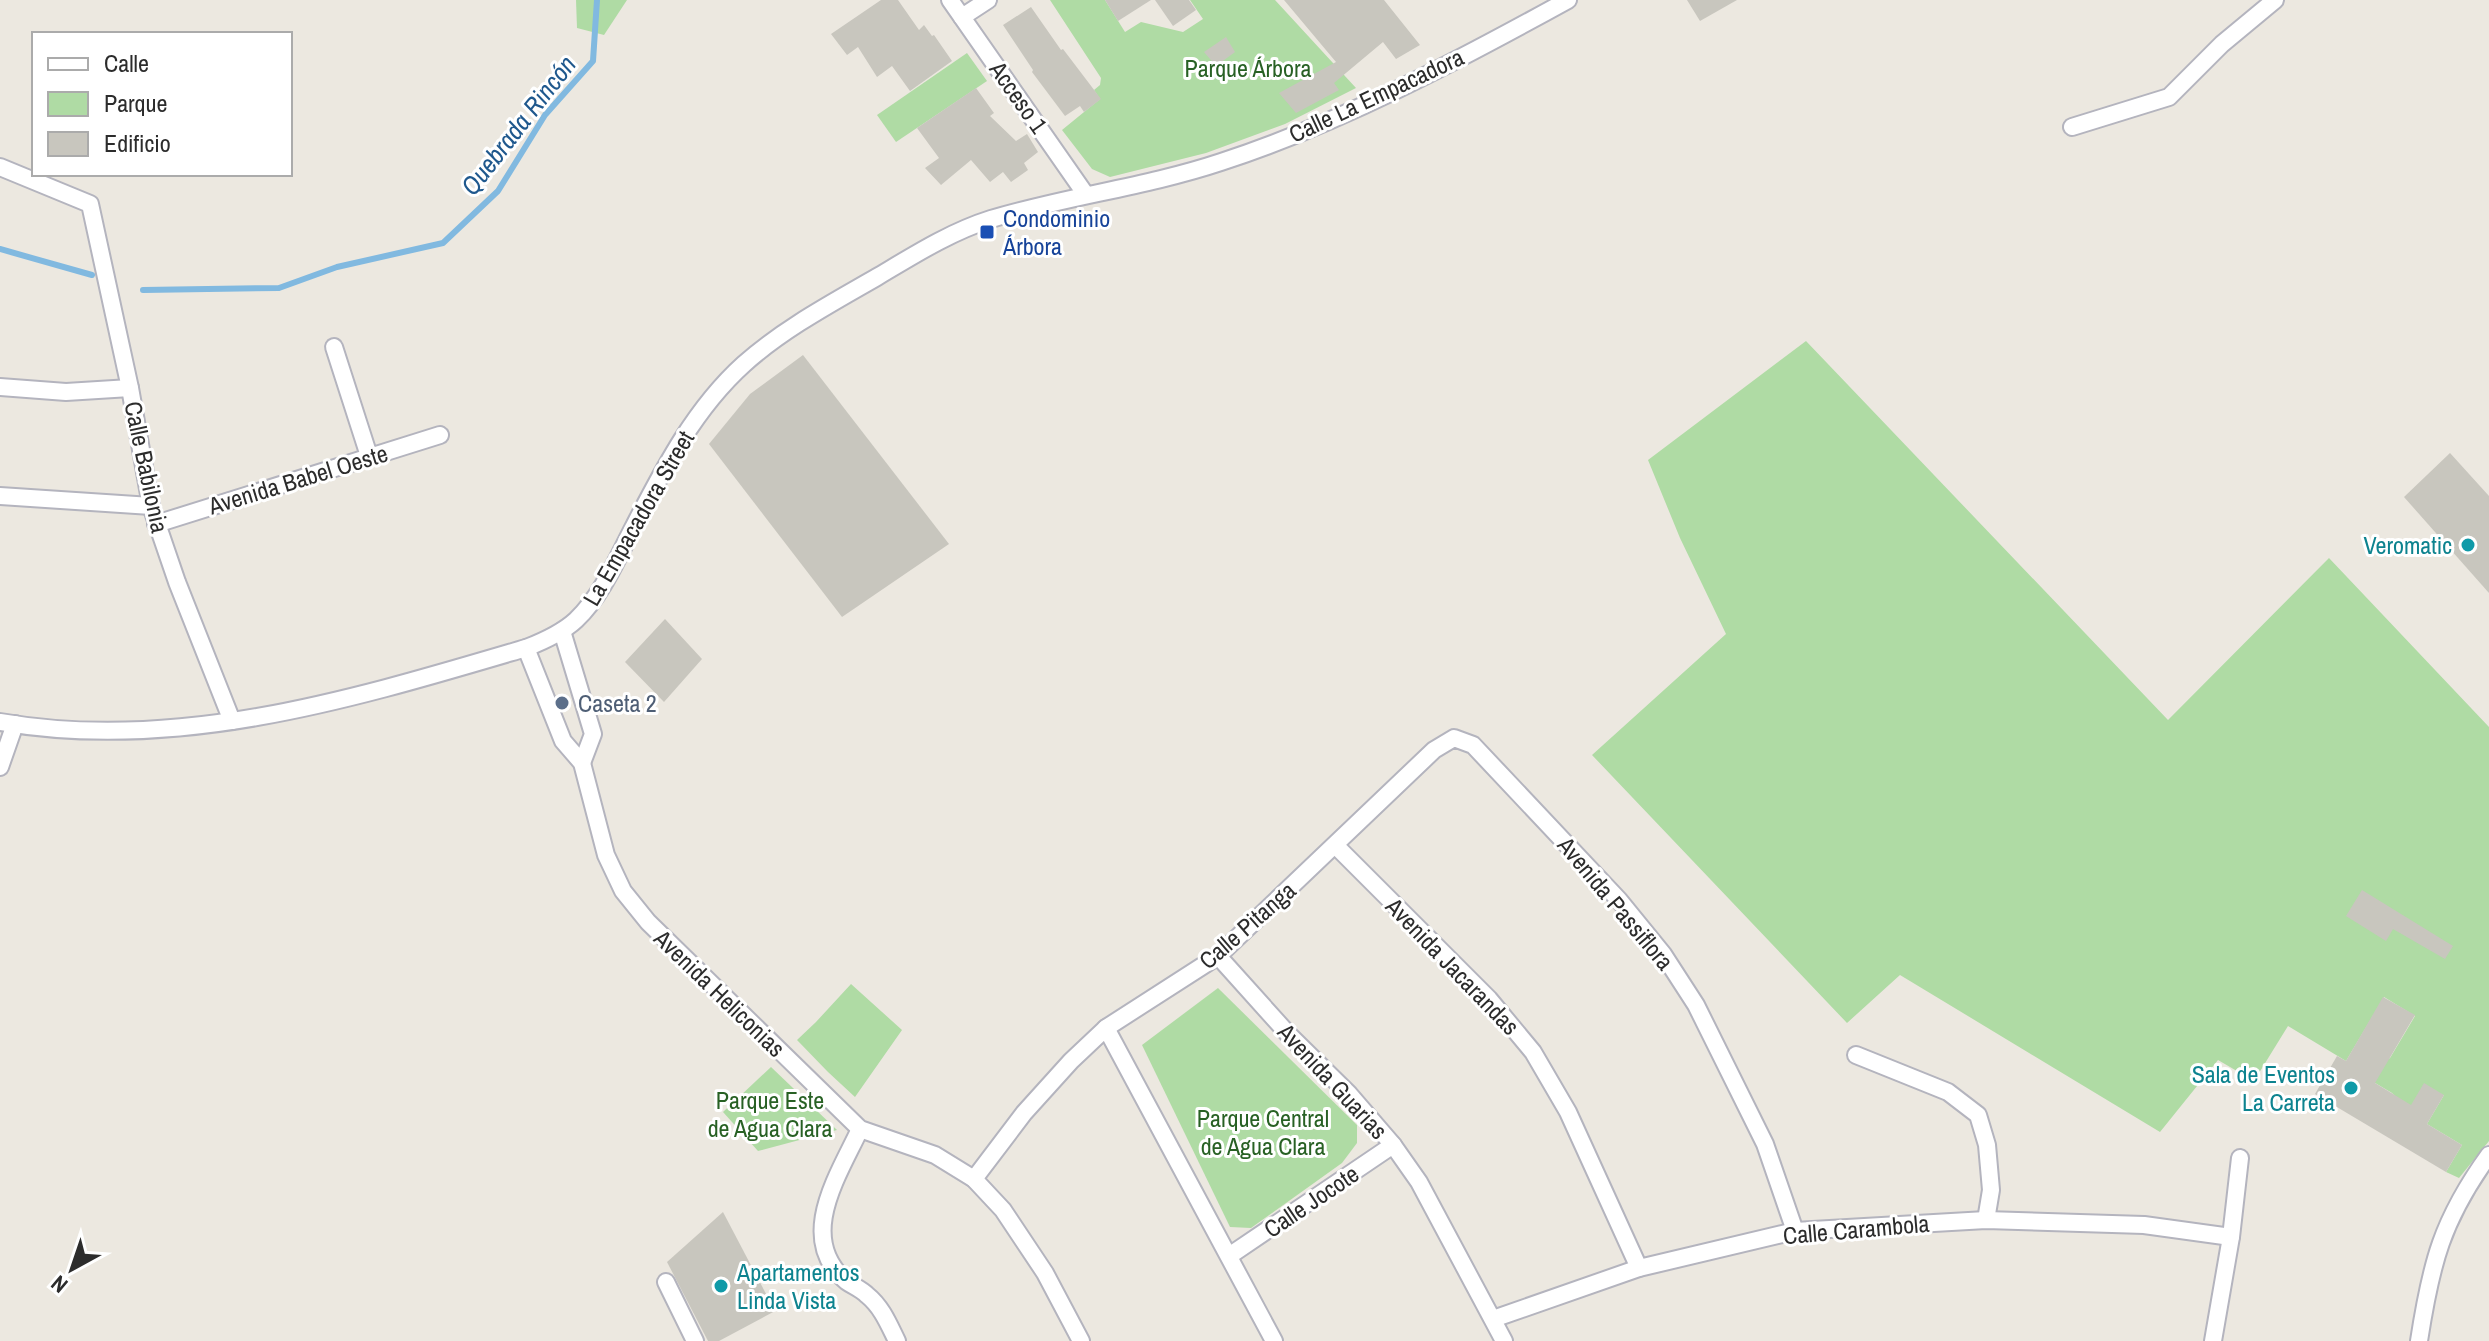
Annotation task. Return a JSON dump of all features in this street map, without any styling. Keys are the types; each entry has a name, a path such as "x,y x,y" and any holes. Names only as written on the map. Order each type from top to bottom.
{"street":[{"name":"Acceso 1","path":"950,0 1086,195"},
{"path":"962,17 988,0"},
{"path":"2072,127 2169,97 2222,44 2275,0"},
{"name":"La Empacadora Street","path":"8,723 56,730 120,732 232,721 343,700 526,648 562,631 592,601 669,459 701,411 744,364 807,318 950,236 991,220 1177,175 1276,142 1374,99 1559,2"},
{"name":"Calle Babilonia","path":"0,167 90,204 130,388 151,506 232,721"},
{"path":"334,347 369,456"},
{"path":"0,387 66,392 130,388"},
{"name":"Avenida Babel Oeste","path":"156,524 440,435"},
{"path":"0,496 151,506"},
{"name":"Avenida Heliconias","path":"562,631 593,734 582,763"},
{"name":"Avenida Heliconias","path":"526,648 563,741 582,763 606,855 623,891 648,922 860,1129 935,1155 974,1179 1003,1210 1037,1261 1081,1341"},
{"path":"0,767 8,723"},
{"name":"Calle Pitanga","path":"974,1179 1024,1113 1106,1028 1218,956 1434,750 1454,738"},
{"name":"Avenida Passiflora","path":"1454,738 1473,745 1619,900 1663,954 1696,1005 1765,1144 1795,1231"},
{"name":"Avenida Jacarandas","path":"1336,846 1489,999 1533,1052 1568,1112 1639,1268"},
{"name":"Avenida Guarias","path":"1218,956 1393,1145 1419,1182 1504,1341"},
{"path":"1106,1028 1274,1341"},
{"path":"1856,1055 1948,1092 1978,1115 1987,1145 1991,1190 1986,1220"},
{"path":"860,1129 829,1197 821,1225 822,1245 831,1265 878,1306 897,1341"},
{"name":"Calle Jocote","path":"1229,1256 1393,1145"},
{"path":"2419,1341 2434,1258 2464,1189 2489,1155"},
{"path":"2213,1341 2231,1237 2240,1158"},
{"name":"Calle Carambola","path":"1493,1319 1639,1268 1795,1231 1986,1220 2144,1225 2231,1237"},
{"path":"666,1282 695,1341"}],"green space":[{"path":"576,0 627,0 604,35 577,28"},
{"name":"Parque Árbora","path":"1050,0 1105,0 1125,32 1141,22 1183,32 1203,19 1190,0 1275,0 1356,88 1285,124 1206,153 1110,177 1092,169 1062,130 1100,99 1094,90 1100,85 1101,78"},
{"path":"967,53 987,81 896,142 877,115"},
{"path":"1806,341 2168,720 2329,558 2489,727 2489,1141 2459,1178 2446,1172 2462,1145 2427,1124 2444,1095 2408,1110 2392,1093 2360,1074 2390,1058 2415,1016 2384,997 2346,1061 2288,1026 2254,1081 2218,1060 2160,1132 1900,975 1847,1023 1592,755 1726,634 1680,538 1648,460"},
{"path":"851,984 902,1030 855,1097 797,1040"},
{"name":"Parque Central de Agua Clara","path":"1218,988 1357,1125 1357,1143 1342,1163 1251,1228 1230,1227 1142,1045"},
{"name":"Parque Este de Agua Clara","path":"771,1067 837,1130 758,1151 723,1112"}],"building":[{"path":"881,0 898,0 919,30 924,25 952,61 910,91 892,66 877,77 858,47 847,55 831,34"},
{"path":"1105,0 1151,0 1118,21"},
{"path":"1155,0 1189,0 1196,10 1173,26"},
{"path":"1284,0 1384,0 1420,45 1396,59 1383,42 1334,83 1339,90 1296,113 1279,93 1336,62"},
{"path":"1687,0 1737,0 1700,21"},
{"path":"1031,7 1101,99 1084,112 1080,106 1065,116 1032,72 1003,25"},
{"path":"1226,37 1235,52 1216,66 1204,52"},
{"path":"976,88 994,113 990,116 1016,141 1027,134 1038,152 1024,163 1028,170 1011,182 1003,172 990,182 971,160 941,185 925,168 939,158 917,128"},
{"path":"803,355 949,544 842,617 709,444 750,394"},
{"name":"Veromatic","path":"2450,453 2489,496 2489,593 2404,497"},
{"path":"665,619 702,659 664,702 625,662"},
{"path":"2362,890 2453,946 2445,959 2393,929 2386,941 2346,916"},
{"name":"Sala de Eventos La Carreta","path":"2383,997 2415,1015 2375,1083 2411,1105 2424,1083 2444,1095 2427,1124 2462,1145 2446,1172 2315,1094 2337,1056 2346,1061"},
{"name":"Apartamentos Linda Vista","path":"723,1212 775,1311 719,1341 708,1341 667,1262"}],"waterway":[{"name":"Quebrada Rincón","path":"143,290 279,288 337,267 443,243 498,191 545,115 593,61 597,0"},
{"name":"Quebrada Rincón","path":"0,249 92,275"}],"place":[{"name":"Condominio Árbora","path":"987,232"},
{"name":"Veromatic","path":"2468,545"},
{"name":"Caseta 2","path":"562,703"},
{"name":"Sala de Eventos La Carreta","path":"2351,1088"},
{"name":"Apartamentos Linda Vista","path":"721,1286"}]}
